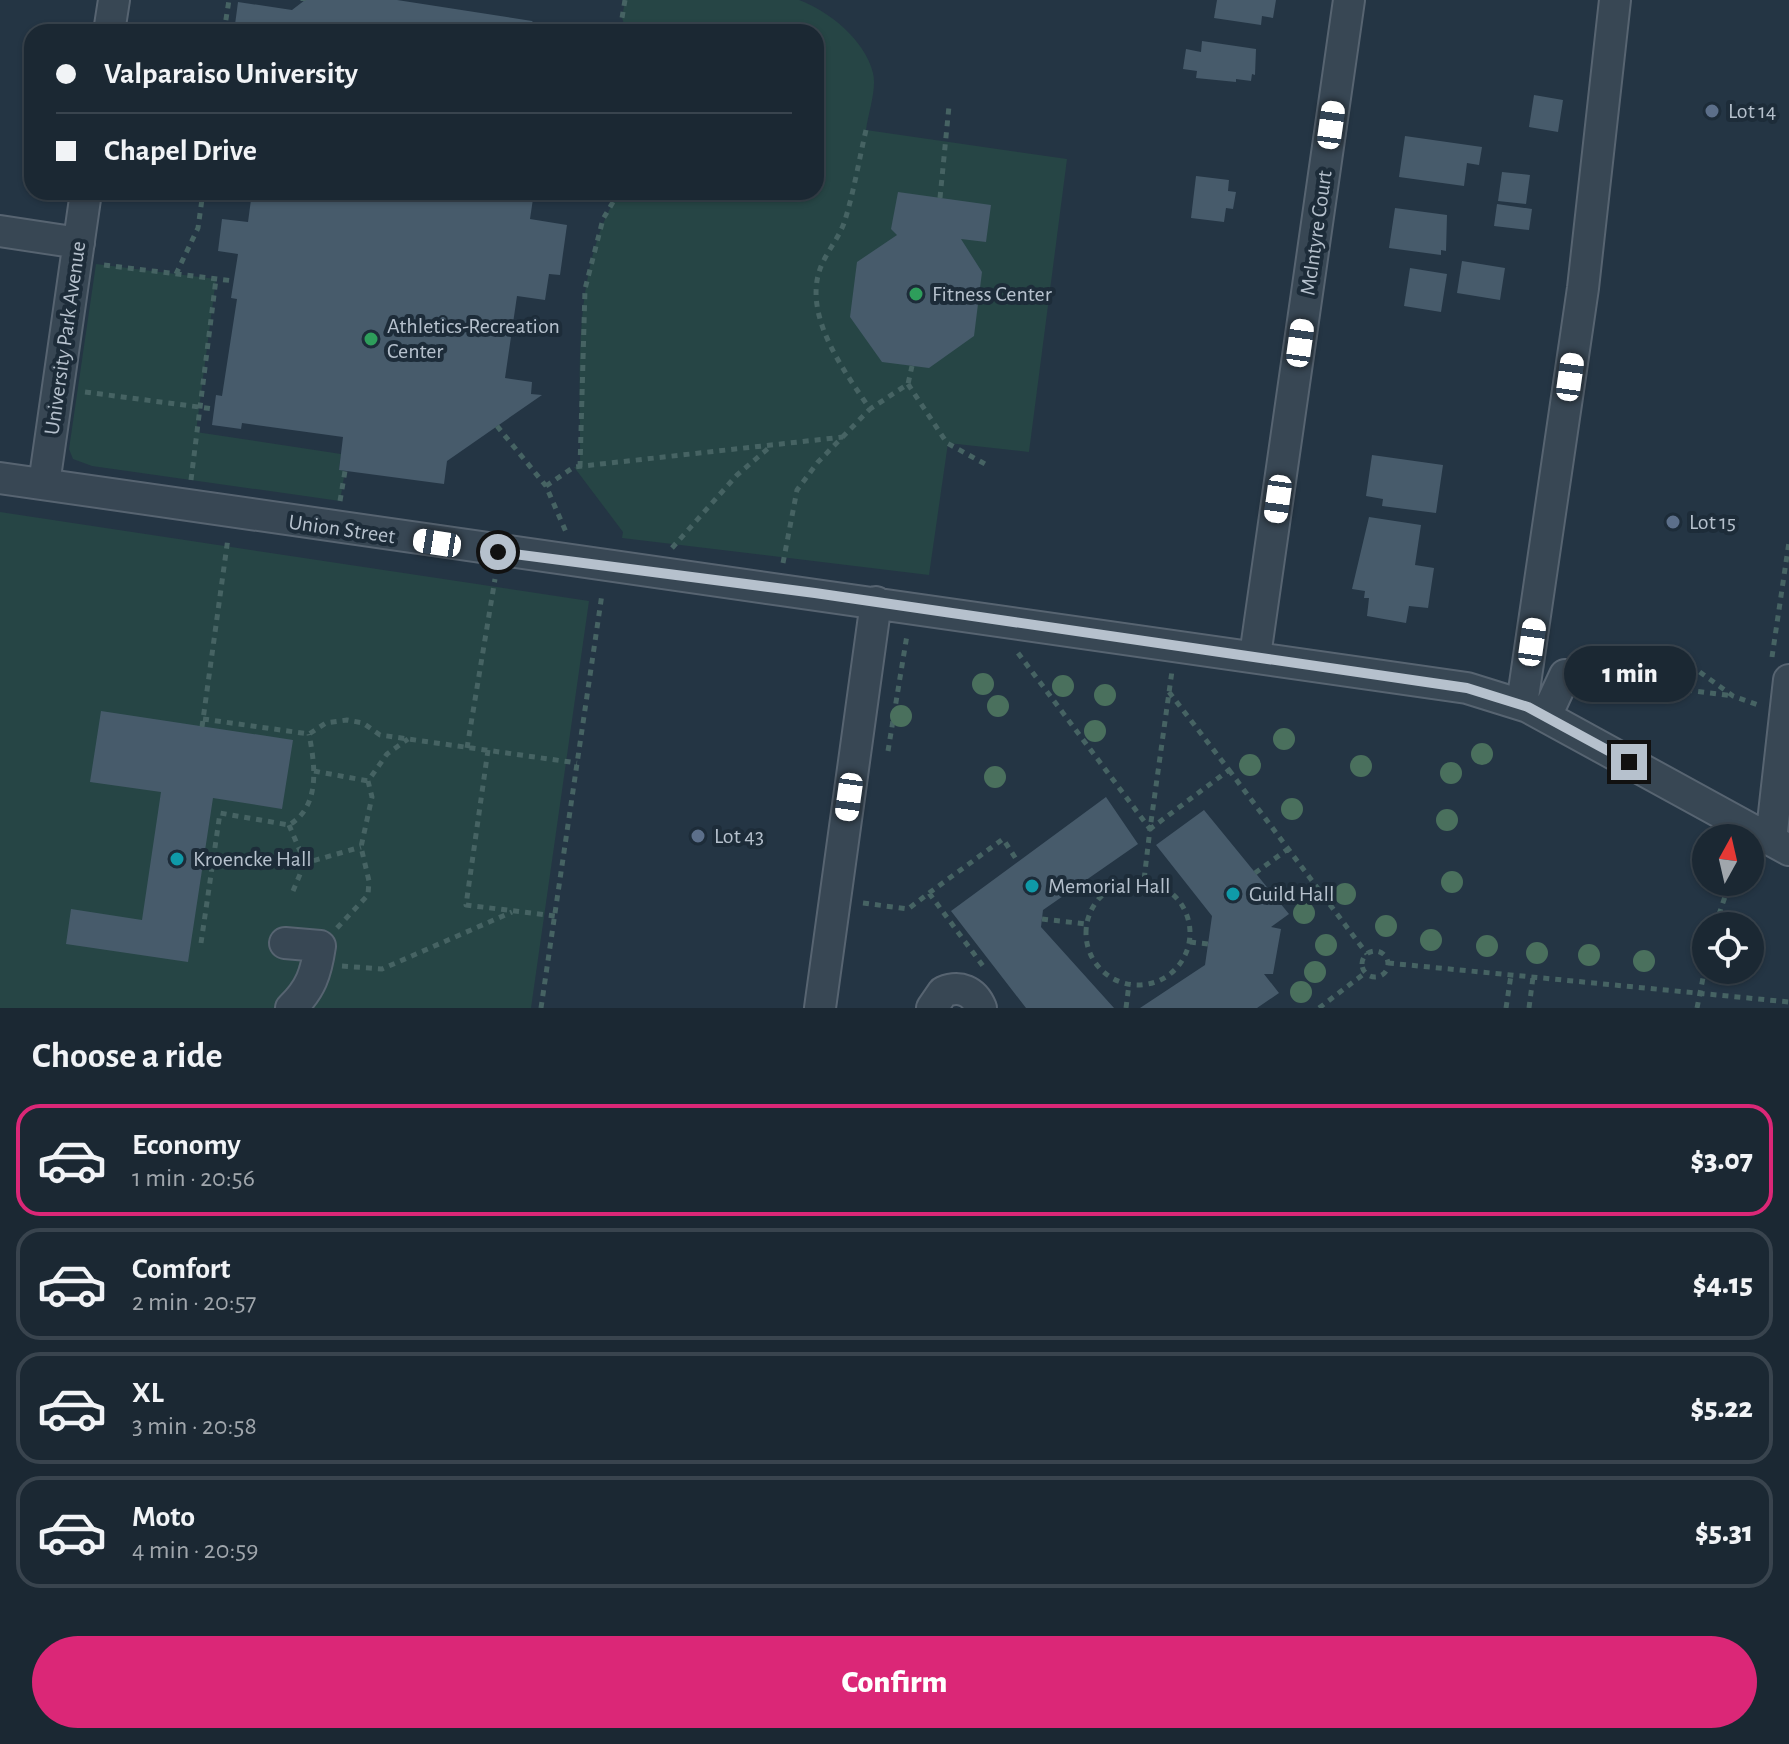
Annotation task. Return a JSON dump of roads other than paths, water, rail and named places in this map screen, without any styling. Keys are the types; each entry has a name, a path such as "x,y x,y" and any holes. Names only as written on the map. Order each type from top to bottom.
{"street":[{"path":"110,24 114,0"},
{"name":"McIntyre Court","path":"1255,656 1349,0"},
{"path":"1534,710 1615,0"},
{"name":"University Park Avenue","path":"44,484 88,253 86,200"},
{"path":"0,231 88,253"},
{"name":"Union Street","path":"0,478 619,570 784,589 1467,688 1534,710 1780,845"},
{"path":"820,1008 876,602"},
{"path":"1780,671 1780,845"},
{"path":"1534,710 1565,675"},
{"path":"285,943 318,955 307,992 291,1008"},
{"path":"932,1008 943,992 959,988 974,996 981,1008"}],"place":[{"name":"Lot 14","path":"1712,111"},
{"name":"Fitness Center","path":"916,294"},
{"name":"Athletics-Recreation Center","path":"371,339"},
{"name":"Lot 15","path":"1673,522"},
{"name":"Lot 43","path":"698,836"},
{"name":"Kroencke Hall","path":"177,859"},
{"name":"Memorial Hall","path":"1032,886"},
{"name":"Guild Hall","path":"1233,894"}]}
